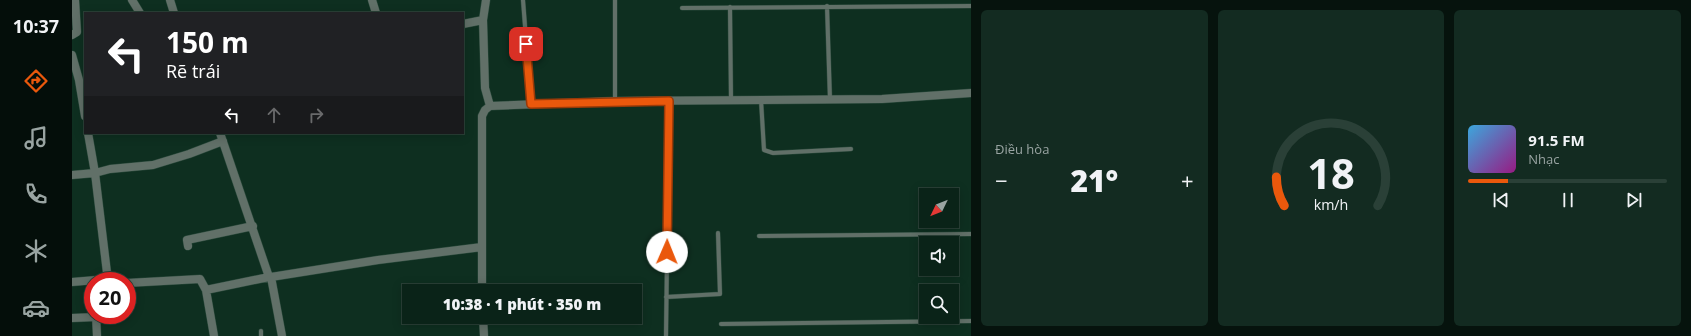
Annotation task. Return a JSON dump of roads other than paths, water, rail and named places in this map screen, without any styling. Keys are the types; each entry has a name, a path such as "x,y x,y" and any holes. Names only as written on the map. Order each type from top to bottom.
{"street":[{"path":"72,35 77,32 75,0"},
{"path":"132,0 139,12"},
{"path":"170,0 174,12"},
{"path":"372,0 376,12"},
{"path":"486,0 484,20 485,88 490,106"},
{"path":"464,24 484,20"},
{"path":"72,55 82,78 84,103"},
{"path":"482,284 482,116 485,110 490,106 615,101 882,99 971,93"},
{"path":"88,134 95,174 107,272"},
{"path":"72,175 95,174 110,169 153,165 189,154 222,137 270,277 282,336"},
{"path":"188,246 186,240 253,226"},
{"path":"206,290 270,277 378,260 482,247"},
{"path":"136,283 200,279 206,290 214,336"},
{"path":"72,282 84,281"},
{"path":"72,318 84,317"},
{"path":"96,324 97,336"},
{"path":"483,324 484,336"}],"lane":[{"path":"523,0 531,104"},
{"path":"615,101 616,0"},
{"path":"827,6 830,100"},
{"path":"682,8 971,6"},
{"path":"730,7 731,100"},
{"path":"761,100 764,150 773,153 851,149"},
{"path":"666,336 669,101"},
{"path":"666,297 720,294 718,233"},
{"path":"759,236 971,234"},
{"path":"721,324 971,321"}]}
